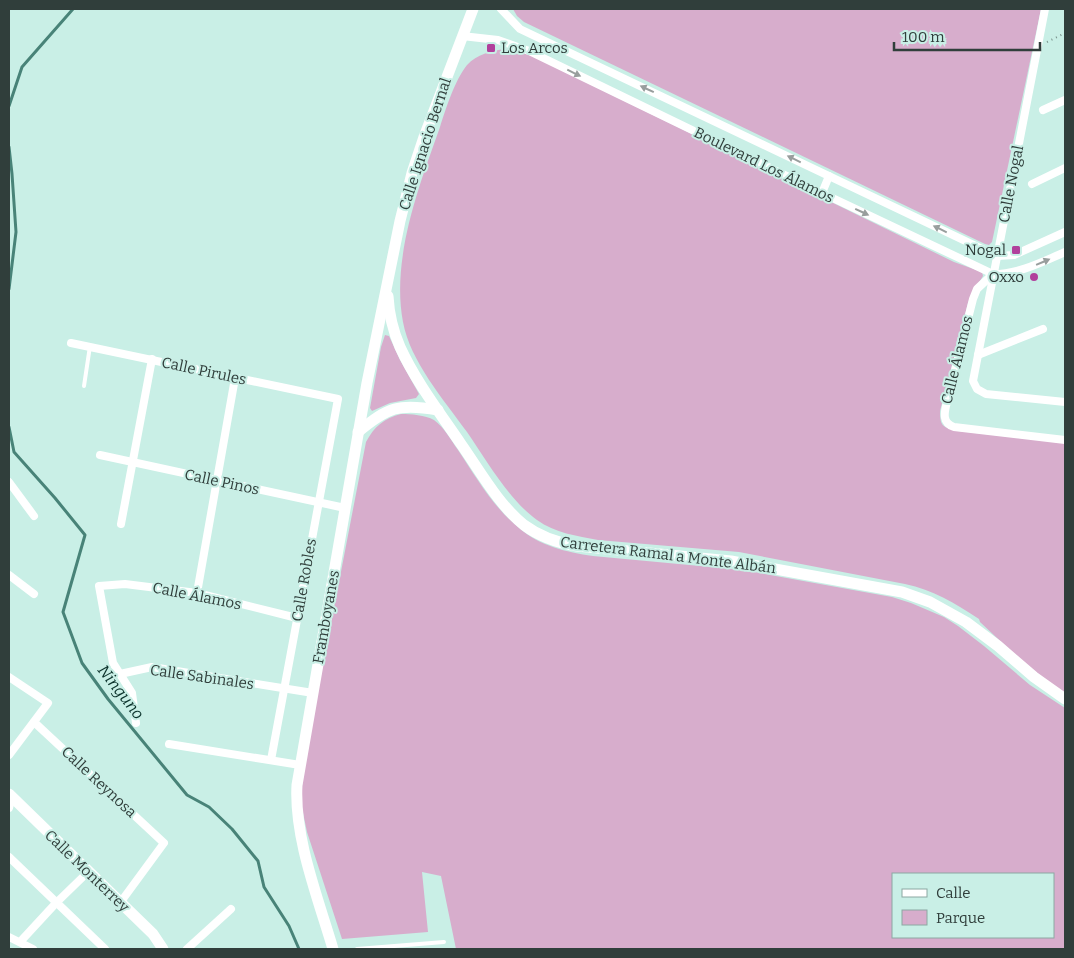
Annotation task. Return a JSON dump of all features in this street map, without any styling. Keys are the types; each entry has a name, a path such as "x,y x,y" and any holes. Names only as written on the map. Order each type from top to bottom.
{"street":[{"name":"Calle Ignacio Bernal","path":"388,282 412,173 473,9"},
{"name":"Boulevard Los Álamos","path":"501,9 520,29 997,256"},
{"name":"Calle Nogal","path":"1045,9 973,381 981,392 992,395 1065,402"},
{"name":"Boulevard Los Álamos","path":"462,36 498,40 529,52 822,194 993,274"},
{"path":"1044,110 1065,100"},
{"path":"1032,184 1065,168"},
{"path":"822,194 829,176"},
{"path":"997,256 1014,255 1065,232"},
{"path":"993,274 1008,274 1033,266 1065,252"},
{"name":"Calle Álamos","path":"993,274 977,289 973,299 947,402 945,420 947,424 954,427 1065,440"},
{"name":"Carretera Ramal a Monte Albán","path":"388,282 391,321 400,346 413,371 488,483 508,509 525,525 545,537 577,546 731,561 902,592 930,602 966,622 1034,677 1065,699"},
{"name":"Framboyanes","path":"333,949 299,829 296,802 300,765 358,432 388,282"},
{"path":"978,355 1043,329"},
{"name":"Calle Pirules","path":"71,343 338,399"},
{"path":"120,524 152,359"},
{"path":"196,593 235,378"},
{"name":"Calle Robles","path":"271,760 338,399"},
{"path":"358,432 381,414 402,407 422,407 438,410"},
{"name":"Calle Pinos","path":"100,455 345,508"},
{"path":"9,482 34,516"},
{"path":"9,575 34,594"},
{"name":"Calle Álamos","path":"120,674 113,663 99,586 125,584 196,593 297,618"},
{"name":"Calle Sabinales","path":"120,674 152,667 313,693"},
{"path":"120,674 132,693 136,723"},
{"path":"9,677 48,703 9,755"},
{"name":"Calle Reynosa","path":"34,722 164,843 120,903"},
{"path":"169,744 300,765"},
{"name":"Calle Monterrey","path":"10,800 153,934 163,949"},
{"path":"9,856 105,949"},
{"path":"20,942 56,903 89,872"},
{"path":"187,949 231,908"},
{"path":"9,937 32,949"}],"lane":[{"path":"84,386 90,346"},
{"path":"357,949 444,942"}],"path":[{"path":"1038,46 1065,33"}],"green space":[{"path":"513,9 1041,9 992,242 989,245 985,244 524,22"},
{"path":"505,49 526,53 954,262 982,272 983,276 968,303 940,411 941,420 943,426 958,431 1065,443 1065,693 1031,670 979,619 934,593 905,584 739,552 598,540 574,535 559,531 537,520 517,502 420,366 407,337 400,298 404,248 409,223 451,95 463,71 471,61 484,54"},
{"path":"385,335 389,336 419,394 416,398 390,403 372,411 370,408 381,347"},
{"path":"401,414 418,415 430,418 438,423 501,511 527,534 545,544 593,556 743,570 892,597 944,617 984,646 1030,685 1065,708 1065,949 456,949 441,876 422,872 428,932 342,939 307,832 301,795 306,753 366,442 372,432 389,418"}],"waterway":[{"name":"Ninguno","path":"9,106 22,67 73,9"},
{"name":"Ninguno","path":"9,147 16,232 9,289"},
{"name":"Ninguno","path":"9,427 14,452 85,535 63,612 82,663 108,699 187,795 209,807 232,829 258,861 264,887 289,926 299,949"}],"place":[{"name":"Los Arcos","path":"491,48"},
{"name":"Nogal","path":"1016,250"},
{"name":"Oxxo","path":"1034,277"}]}
